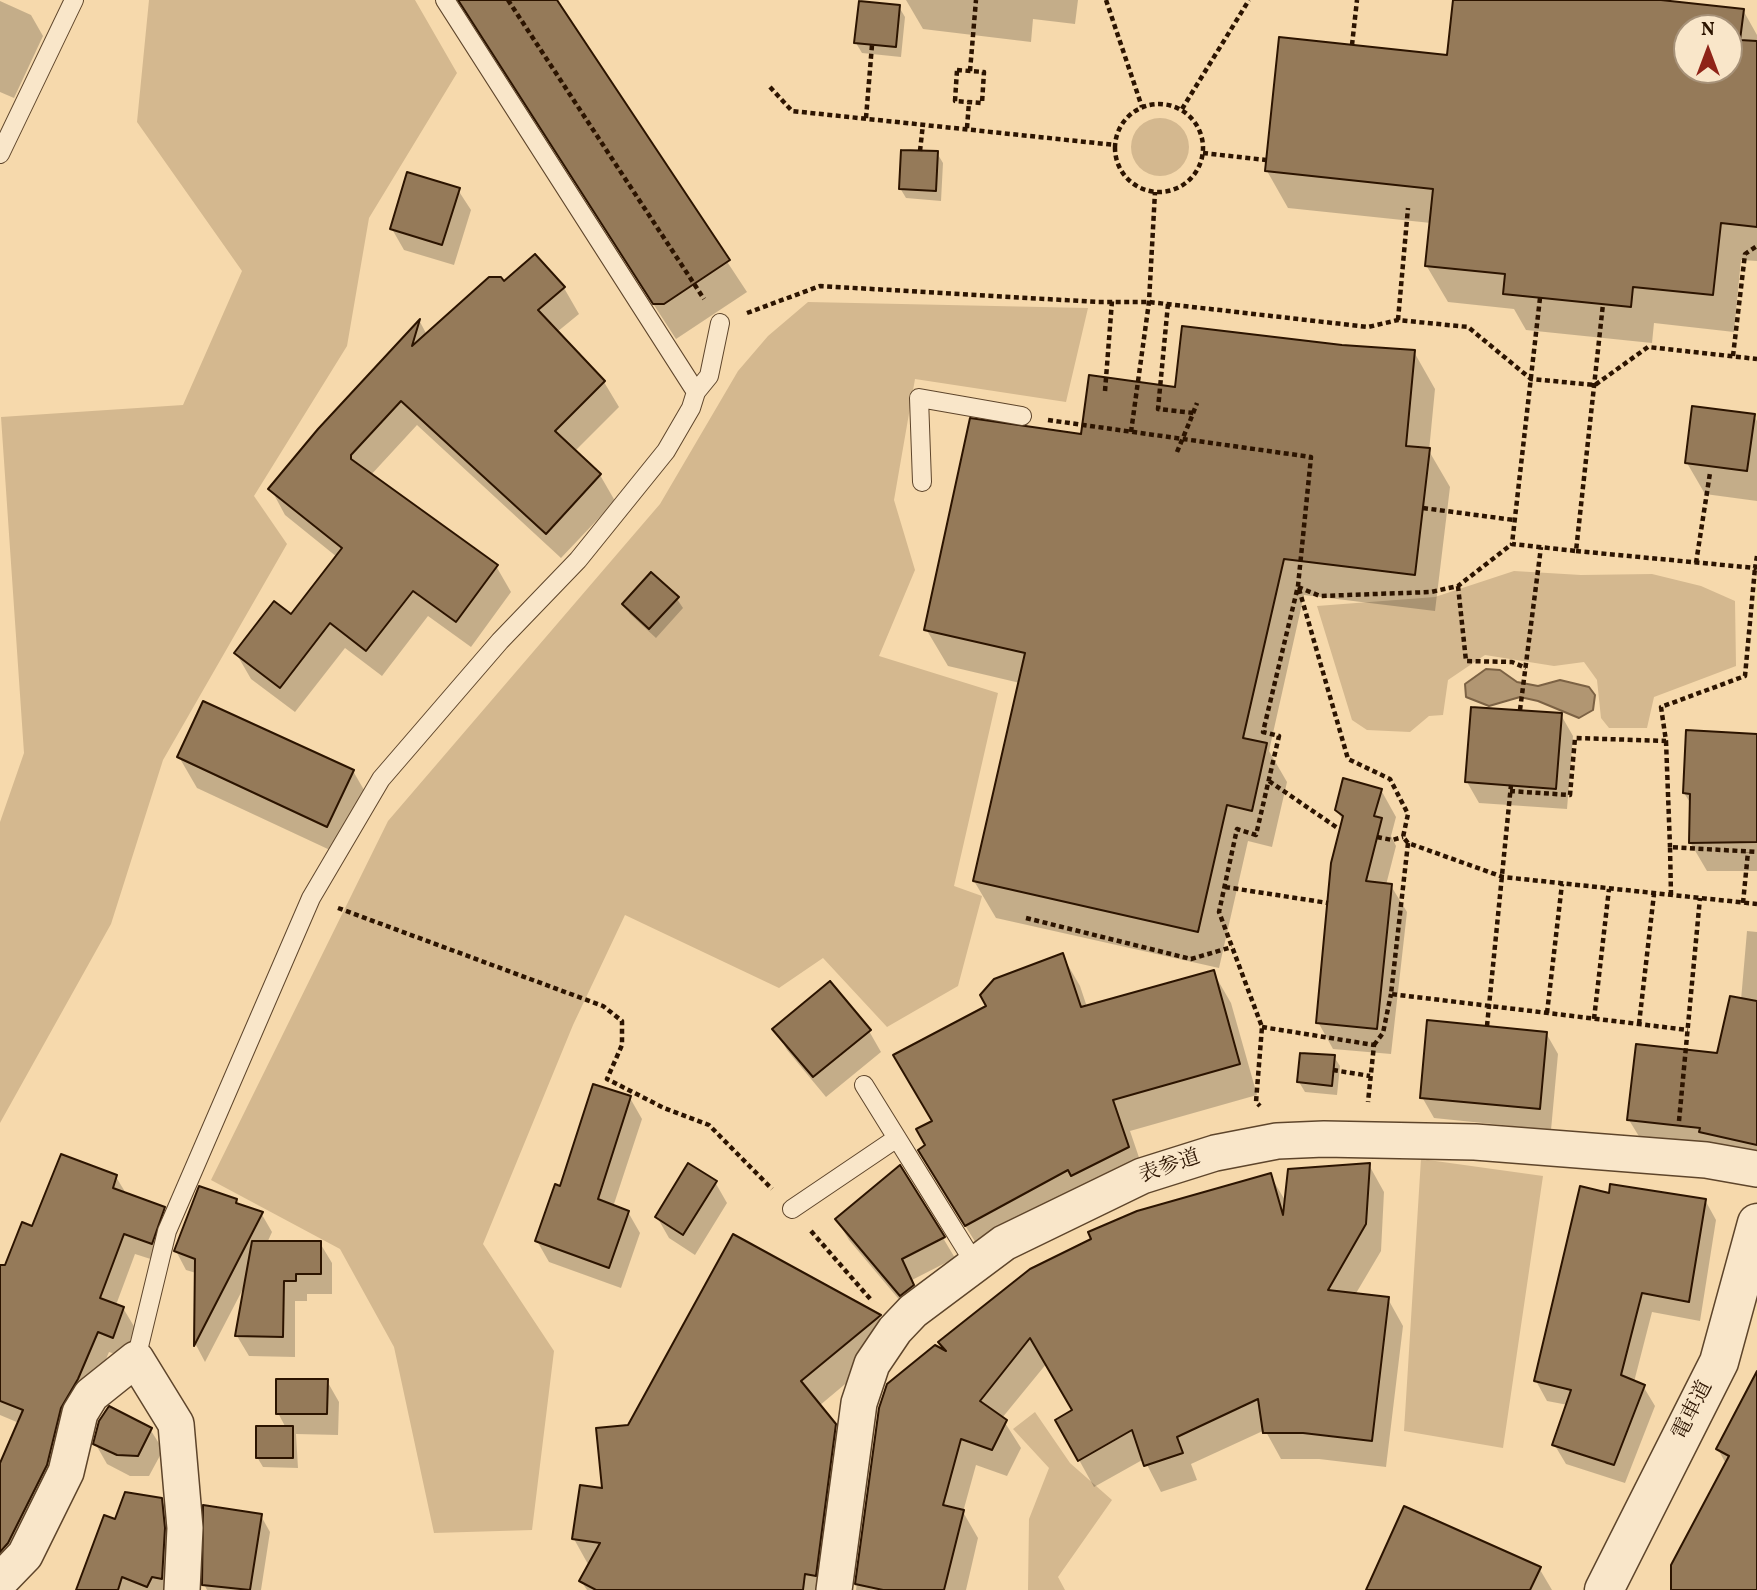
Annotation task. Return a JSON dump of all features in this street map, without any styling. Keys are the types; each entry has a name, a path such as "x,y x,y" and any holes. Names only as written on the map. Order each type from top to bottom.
{"street":[{"name":"表参道","path":"834,1590 859,1403 873,1364 895,1330 913,1311 1004,1243 1142,1176 1215,1153 1277,1141 1368,1139 1475,1142 1675,1157 1757,1169"},
{"name":"電車道","path":"1616,1585 1719,1362 1757,1223"},
{"path":"0,1581 25,1555 65,1472 80,1413 91,1395 136,1359 176,1424 186,1528 182,1590"}],"lane":[{"path":"0,154 74,0"},
{"path":"445,0 696,392"},
{"path":"136,1359 167,1231 311,898 382,779 500,641 578,560 666,451 691,408 696,392 709,376 720,323"},
{"path":"922,482 919,398 1022,416"},
{"path":"864,1085 975,1265"},
{"path":"792,1209 897,1138"}],"path":[{"path":"508,0 697,289"},
{"path":"970,71 976,0"},
{"path":"1105,0 1142,107"},
{"path":"1182,109 1249,0"},
{"path":"1352,45 1357,0"},
{"path":"866,118 873,45"},
{"path":"957,70 984,72 982,103 969,102 955,101 957,70"},
{"path":"770,87 792,111 1115,145"},
{"path":"967,128 969,102"},
{"path":"1158,103 1182,109 1201,133 1203,153 1191,179 1174,189 1155,192 1139,187 1125,176 1117,162 1115,145 1123,122 1142,107 1158,103"},
{"path":"920,151 923,124"},
{"path":"1203,153 1266,160"},
{"path":"1131,432 1149,302 1155,192"},
{"path":"1398,320 1408,208"},
{"path":"1734,356 1745,254 1757,246"},
{"path":"720,323 820,286 1149,302 1368,327 1398,320 1468,327 1531,379 1595,384 1648,347 1757,359"},
{"path":"1512,544 1540,298"},
{"path":"1105,391 1112,301"},
{"path":"1168,304 1158,409 1194,413"},
{"path":"1576,551 1603,304"},
{"path":"1177,452 1198,403"},
{"path":"1022,416 1311,457 1298,586 1263,732 1279,736 1256,835 1237,830 1219,912 1262,1027 1256,1101 1276,1123 1277,1141"},
{"path":"1696,563 1710,473"},
{"path":"1423,508 1514,520"},
{"path":"1298,586 1320,596 1431,592 1458,586 1512,544 1755,568"},
{"path":"1521,708 1541,547"},
{"path":"1671,895 1666,741 1661,707 1745,676 1757,556"},
{"path":"1298,586 1349,759 1390,779 1408,814 1403,837"},
{"path":"1458,586 1466,661 1512,662 1525,671"},
{"path":"1487,1026 1511,788 1570,795 1575,738 1666,741"},
{"path":"1269,781 1339,830"},
{"path":"1377,837 1392,840 1403,837"},
{"path":"1403,837 1408,843 1503,877 1757,904"},
{"path":"1368,1139 1374,1045 1383,1032 1391,994 1408,843"},
{"path":"1670,846 1757,852"},
{"path":"1743,903 1748,852"},
{"path":"1547,1013 1562,884"},
{"path":"1225,887 1328,903"},
{"path":"1594,1019 1609,889"},
{"path":"1639,1024 1654,894"},
{"path":"311,898 603,1006 622,1021 622,1045 607,1079 664,1108 709,1125 792,1209 895,1330"},
{"path":"1675,1157 1700,898"},
{"path":"1026,918 1191,959 1232,947"},
{"path":"1391,994 1688,1030"},
{"path":"1262,1027 1374,1045"},
{"path":"1334,1070 1370,1076"}],"shaded area":[{"path":"149,0 415,0 457,73 369,218 347,346 254,496 287,544 163,760 111,924 0,1123 0,822 24,753 1,417 183,405 242,271 137,122"},
{"path":"1154,118 1166,118 1181,126 1189,141 1189,153 1181,168 1166,176 1154,176 1139,168 1131,153 1131,141 1139,126"},
{"path":"808,302 1088,308 1066,402 915,379 894,500 915,570 879,656 998,693 954,886 982,896 958,986 887,1027 823,958 779,988 625,915 573,1025 483,1244 554,1351 532,1530 434,1533 394,1347 340,1249 211,1180 388,821 660,504 738,371 768,336"},
{"path":"1514,571 1581,575 1652,574 1701,586 1735,601 1736,666 1654,697 1647,728 1609,728 1601,718 1597,680 1584,662 1554,666 1485,655 1448,680 1443,715 1429,716 1410,732 1367,730 1352,720 1317,606 1435,597"},
{"path":"1486,669 1500,670 1517,682 1538,686 1560,680 1589,687 1595,695 1593,710 1579,718 1538,701 1520,697 1489,706 1466,697 1465,684"},
{"path":"1421,1159 1543,1176 1503,1448 1404,1431"},
{"path":"1035,1412 1070,1463 1112,1500 1058,1577 1065,1590 1028,1590 1029,1519 1049,1468 1013,1429"}],"building":[{"path":"458,0 557,0 730,260 664,304 653,304"},
{"path":"1453,0 1661,0 1744,9 1743,17 1743,14 1673,14 1673,84 1743,84 1743,40 1757,41 1757,227 1721,223 1713,295 1633,287 1631,307 1503,294 1505,274 1425,266 1433,189 1265,171 1279,37 1447,55"},
{"path":"859,1 900,5 896,47 854,43"},
{"path":"901,150 938,151 936,191 899,189"},
{"path":"407,172 460,188 442,245 390,229"},
{"path":"535,254 565,287 538,310 605,381 555,431 601,474 546,534 401,401 351,455 351,459 498,565 456,622 413,591 366,651 330,623 280,688 234,653 274,601 291,614 342,548 268,489 318,429 420,319 412,346 489,277 501,277 504,281"},
{"path":"1182,326 1342,345 1415,350 1406,446 1430,448 1415,575 1284,559 1243,738 1267,743 1252,811 1227,805 1198,932 973,881 1025,653 924,630 970,418 1081,434 1089,375 1175,387"},
{"path":"1692,406 1755,414 1747,471 1685,463"},
{"path":"651,572 679,597 649,629 622,604"},
{"path":"203,701 354,770 327,827 177,757"},
{"path":"1471,707 1562,713 1556,789 1465,782"},
{"path":"1686,730 1757,734 1757,842 1689,843 1690,794 1683,793"},
{"path":"1343,778 1382,789 1374,816 1382,818 1366,881 1392,884 1377,1029 1316,1023 1331,863 1343,816 1335,810"},
{"path":"1063,953 1081,1007 1214,970 1240,1064 1113,1100 1129,1147 1071,1176 1068,1170 965,1226 918,1150 925,1145 916,1129 932,1121 893,1055 986,1006 980,995 994,979"},
{"path":"830,981 871,1030 813,1077 772,1029"},
{"path":"1730,996 1757,1001 1757,1145 1699,1132 1700,1128 1627,1120 1636,1044 1717,1053"},
{"path":"1427,1020 1547,1032 1540,1109 1420,1098"},
{"path":"1300,1053 1335,1055 1332,1086 1297,1082"},
{"path":"593,1084 631,1096 598,1199 629,1211 609,1268 535,1241 555,1184 560,1186"},
{"path":"61,1154 117,1175 113,1188 165,1207 152,1244 124,1234 100,1298 124,1307 113,1338 98,1332 78,1379 61,1408 47,1465 8,1543 0,1552 0,1463 23,1410 0,1401 0,1265 5,1265 22,1222 32,1226"},
{"path":"688,1163 717,1181 683,1235 655,1217"},
{"path":"1370,1163 1366,1224 1328,1290 1389,1297 1372,1441 1303,1433 1263,1433 1258,1399 1177,1437 1183,1453 1144,1466 1132,1430 1078,1461 1055,1420 1072,1410 1030,1338 980,1401 1007,1420 992,1450 961,1439 943,1505 964,1510 944,1590 883,1590 855,1584 879,1408 887,1384 935,1345 946,1351 938,1342 1030,1269 1091,1239 1088,1232 1137,1211 1271,1173 1283,1215 1288,1169"},
{"path":"900,1165 945,1237 902,1259 914,1285 900,1296 835,1219"},
{"path":"1610,1184 1706,1199 1689,1302 1642,1293 1621,1375 1645,1385 1614,1465 1552,1445 1571,1390 1534,1381 1580,1186 1609,1193"},
{"path":"199,1186 237,1199 236,1203 263,1212 194,1346 195,1259 174,1251"},
{"path":"733,1234 881,1315 801,1381 836,1424 816,1576 805,1574 803,1590 596,1590 579,1581 600,1543 572,1539 580,1485 602,1488 596,1428 628,1425"},
{"path":"252,1241 321,1241 321,1274 296,1274 296,1281 284,1281 283,1337 235,1336"},
{"path":"1757,1371 1757,1590 1671,1590 1671,1565 1729,1456 1716,1449"},
{"path":"276,1379 328,1379 327,1414 276,1414"},
{"path":"109,1406 152,1428 138,1456 117,1455 93,1444 99,1421"},
{"path":"256,1426 293,1426 293,1458 256,1458"},
{"path":"125,1492 162,1498 165,1528 162,1579 152,1577 147,1587 122,1577 118,1590 76,1590 104,1515 115,1519"},
{"path":"203,1505 262,1514 250,1590 202,1585"},
{"path":"1404,1506 1541,1567 1530,1590 1366,1590"}]}
